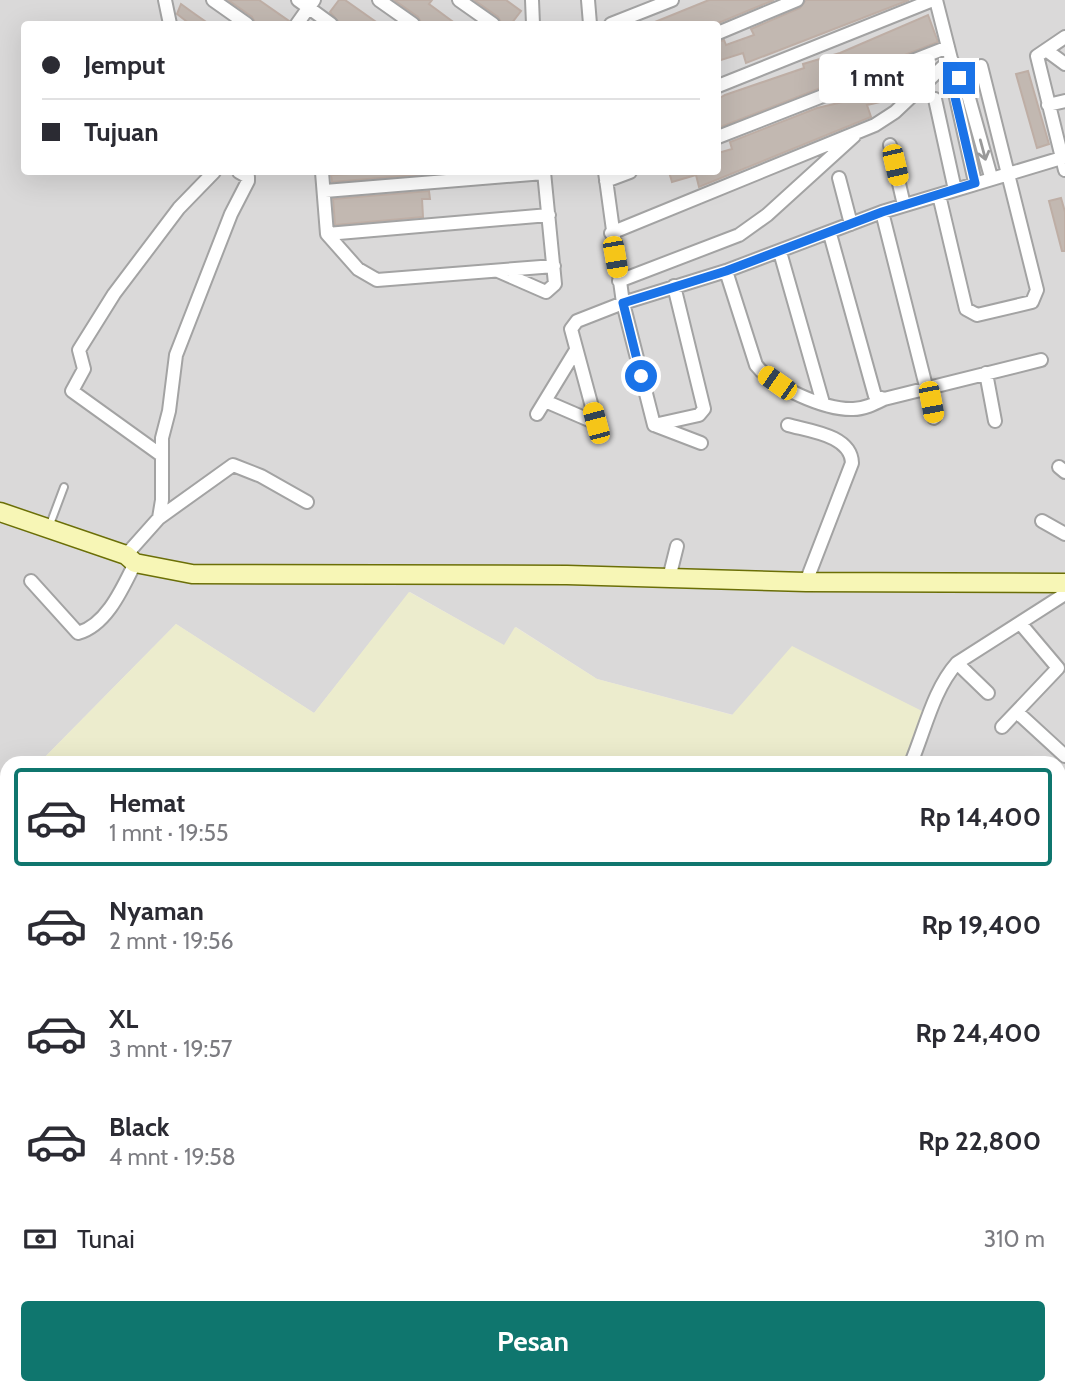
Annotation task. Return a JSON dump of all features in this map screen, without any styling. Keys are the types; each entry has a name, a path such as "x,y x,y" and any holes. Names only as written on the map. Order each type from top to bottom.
{"street":[{"path":"165,0 169,21"},
{"path":"213,0 243,21"},
{"path":"379,0 409,21"},
{"path":"459,0 489,21"},
{"path":"532,0 533,21"},
{"path":"588,0 590,21"},
{"path":"619,21 672,0"},
{"path":"721,32 797,0"},
{"path":"721,85 934,0 949,53 967,91 991,177"},
{"path":"298,21 307,3 328,21"},
{"path":"545,401 598,428 571,329 573,323 623,303 780,252 882,212 991,177 1064,161 1037,56 1065,37"},
{"path":"1046,50 1065,64"},
{"path":"611,233 859,131 895,112 949,53"},
{"path":"721,136 949,53"},
{"path":"939,195 966,309 978,315 1032,302 1037,290 981,66"},
{"path":"959,78 954,93 975,183"},
{"path":"935,99 956,190"},
{"path":"1048,105 1065,101"},
{"path":"961,128 976,124"},
{"path":"619,281 739,235 785,199 859,131"},
{"path":"890,145 904,205"},
{"path":"161,455 72,391 84,369 79,350 114,294 179,208 210,175"},
{"path":"159,518 162,500 161,455 181,337 203,289 231,214 248,181 244,175"},
{"path":"322,175 327,234 358,268 377,279 554,265"},
{"path":"324,191 509,175"},
{"path":"496,270 546,292 555,284 544,175"},
{"path":"605,176 623,303 654,425"},
{"path":"839,178 851,224"},
{"path":"882,212 929,387 934,418"},
{"path":"327,234 549,215"},
{"path":"830,234 873,393 884,399"},
{"path":"780,252 823,403"},
{"path":"726,271 756,365 777,383 823,403 853,409 929,387 1041,360"},
{"path":"654,425 699,415 704,409 674,286"},
{"path":"537,414 576,350"},
{"path":"986,373 995,421"},
{"path":"654,425 701,443"},
{"path":"788,425 841,442 852,455 852,463 806,582"},
{"path":"31,581 78,633 100,618 114,601 131,559 159,518 233,465 261,476 307,502"},
{"path":"0,512 131,559 192,574 1065,583"},
{"path":"1042,521 1065,534"},
{"path":"670,578 677,547"},
{"path":"914,756 938,692 957,663 1065,594"},
{"path":"1002,727 1062,667 1020,623"},
{"path":"957,663 988,693"},
{"path":"1017,712 1065,756"}],"lane":[{"path":"48,528 64,487"}],"shaded area":[{"path":"0,0 1065,0 1065,756 888,756 597,679 516,627 505,646 410,592 314,713 176,624 46,756 0,756"}],"green space":[{"path":"409,592 504,645 515,627 597,679 732,715 792,646 932,716 918,756 46,756 176,624 314,713"}],"building":[{"path":"228,0 259,0 289,21 254,21"},
{"path":"339,0 345,0 375,21 338,21 330,12"},
{"path":"394,0 432,0 429,4 452,21 420,21"},
{"path":"474,0 506,0 521,11 513,21 500,21"},
{"path":"709,0 774,0 721,22 657,21"},
{"path":"806,0 909,0 746,63 743,53 721,60 721,41 724,40 726,45 754,35 751,29 800,8"},
{"path":"181,4 205,21 186,21 177,14"},
{"path":"928,15 938,42 721,127 721,97 804,68 803,64 840,53"},
{"path":"1028,71 1049,144 1037,148 1016,74"},
{"path":"908,77 910,86 888,95 889,100 867,105 871,117 699,187 696,175 721,175 721,152 732,149 730,142 817,108 847,101 846,96"},
{"path":"331,175 416,175 332,182"},
{"path":"670,175 696,175 672,182"},
{"path":"429,191 430,199 422,199 423,217 335,225 333,199"},
{"path":"1061,198 1065,212 1065,251 1062,251 1049,201"}],"route":[{"path":"641,376 623,303 726,271 830,234 882,212 975,183 954,93 959,78"}]}
